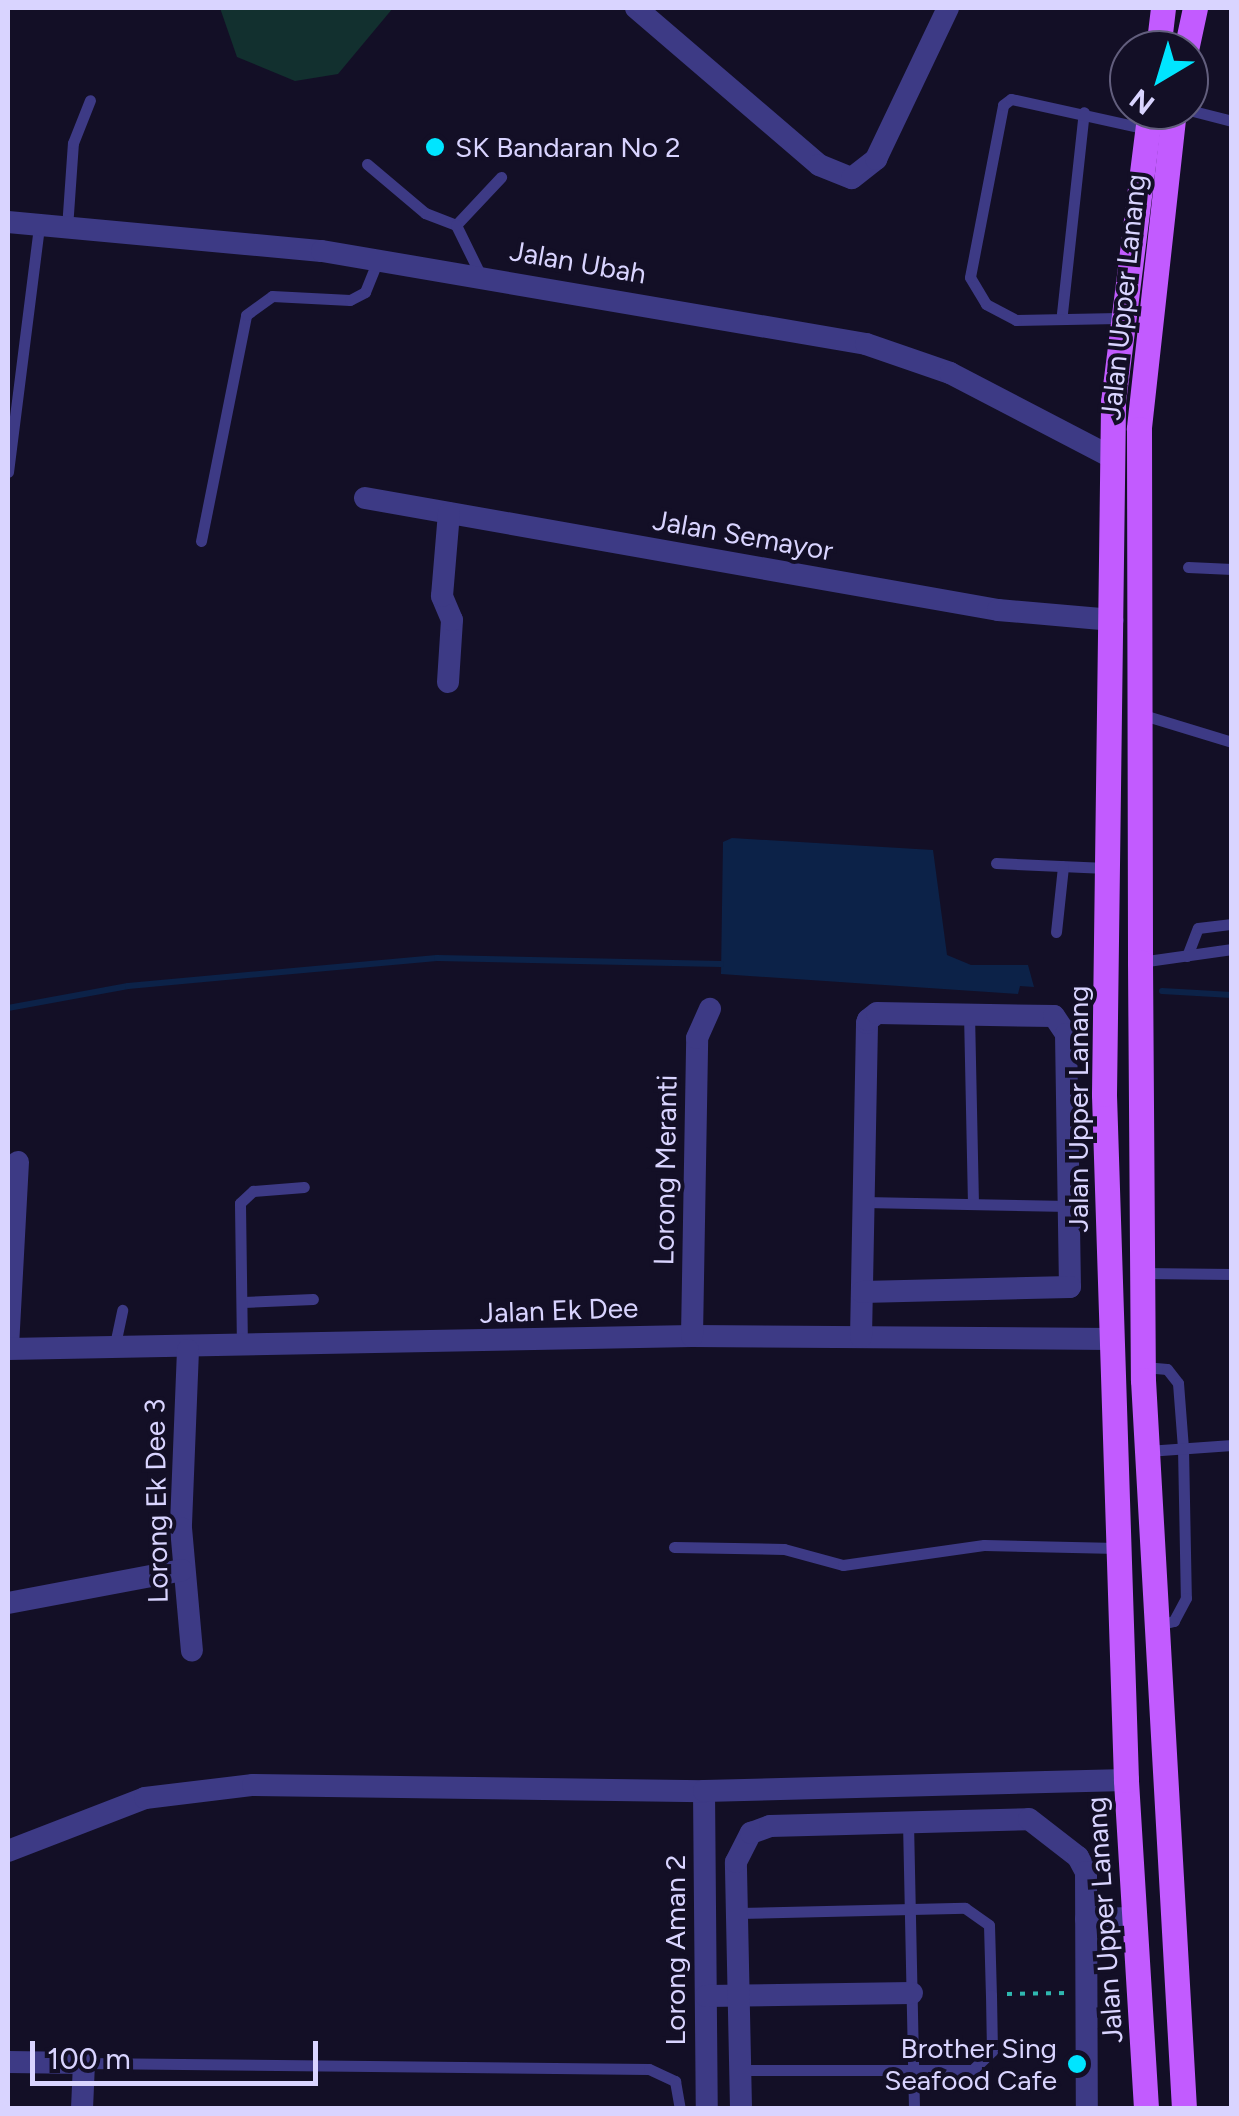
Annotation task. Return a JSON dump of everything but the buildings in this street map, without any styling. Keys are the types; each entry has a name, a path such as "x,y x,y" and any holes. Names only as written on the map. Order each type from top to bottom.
{"main road":[{"name":"Jalan Upper Lanang","path":"1146,130 1118,318 1104,1094 1126,1780 1146,2108"},
{"name":"Jalan Upper Lanang","path":"1172,130 1140,429 1140,962 1147,1450 1184,2108"}],"street":[{"path":"636,8 820,166 852,178 876,159 948,8"},
{"name":"Jalan Ubah","path":"8,222 378,260 898,354 1113,458"},
{"name":"Jalan Semayor","path":"365,498 998,610 1112,620"},
{"path":"448,682 452,620 442,596 450,513"},
{"name":"Lorong Meranti","path":"692,1336 697,1038 710,1009"},
{"path":"861,1337 868,1020 877,1013 1054,1016 1066,1034 1066,1292 862,1292"},
{"path":"1068,1095 1104,1094"},
{"path":"8,1350 18,1162"},
{"name":"Jalan Ek Dee","path":"8,1350 188,1350 692,1336 1112,1339"},
{"name":"Lorong Ek Dee 3","path":"188,1350 182,1570 192,1651"},
{"path":"8,1602 182,1570"},
{"path":"8,1851 111,1808 192,1788 704,1790 1126,1780"},
{"name":"Lorong Aman 2","path":"704,1790 706,2108"},
{"path":"741,2108 736,1862 751,1833 770,1826 908,1822 1042,1824 1086,1872 1087,2108"},
{"path":"705,1913 738,1914"},
{"path":"1086,1918 1134,1918"},
{"path":"706,1996 912,1993"},
{"path":"8,2062 84,2062 82,2108"},
{"path":"706,2072 742,2070"}],"lane":[{"path":"1109,115 1011,99 996,113 970,277 1000,314 1016,320 1062,313 1118,318"},
{"path":"66,228 73,143 90,100"},
{"path":"1062,313 1084,112"},
{"path":"367,164 425,213 456,225 481,276"},
{"path":"456,225 502,178"},
{"path":"8,472 39,226"},
{"path":"201,541 246,315 272,296 350,300 365,292 378,260"},
{"path":"1188,568 1232,570"},
{"path":"1140,714 1232,742"},
{"path":"996,863 1110,868"},
{"path":"1056,932 1063,866"},
{"path":"1187,956 1198,928 1232,924"},
{"path":"1140,962 1232,948"},
{"path":"969,1014 973,1204"},
{"path":"242,1348 243,1194 304,1187"},
{"path":"864,1202 1068,1206"},
{"path":"1142,1273 1232,1274"},
{"path":"243,1302 313,1299"},
{"path":"114,1349 122,1310"},
{"path":"1144,1368 1167,1369 1178,1383 1183,1448 1186,1598 1174,1621 1156,1626"},
{"path":"1147,1450 1232,1445"},
{"path":"674,1548 784,1549 843,1564 957,1547 1118,1548"},
{"path":"908,1822 914,2108"},
{"path":"738,1914 979,1913 988,1925 991,1995 992,2051 983,2066 913,2071 742,2070"},
{"path":"84,2062 649,2069 675,2081 680,2108"}],"path":[{"path":"991,1995 1088,1992"}],"green space":[{"path":"220,8 393,8 338,74 295,81 237,57"}],"water":[{"path":"732,838 933,850 947,955 971,965 1028,965 1034,987 1020,986 1018,994 721,974 723,842"}],"waterway":[{"path":"8,1008 128,986 437,958 721,964"},
{"path":"1162,991 1232,995"}],"place":[{"name":"SK Bandaran No 2","path":"435,147"},
{"name":"Brother Sing Seafood Cafe","path":"1077,2064"}]}
